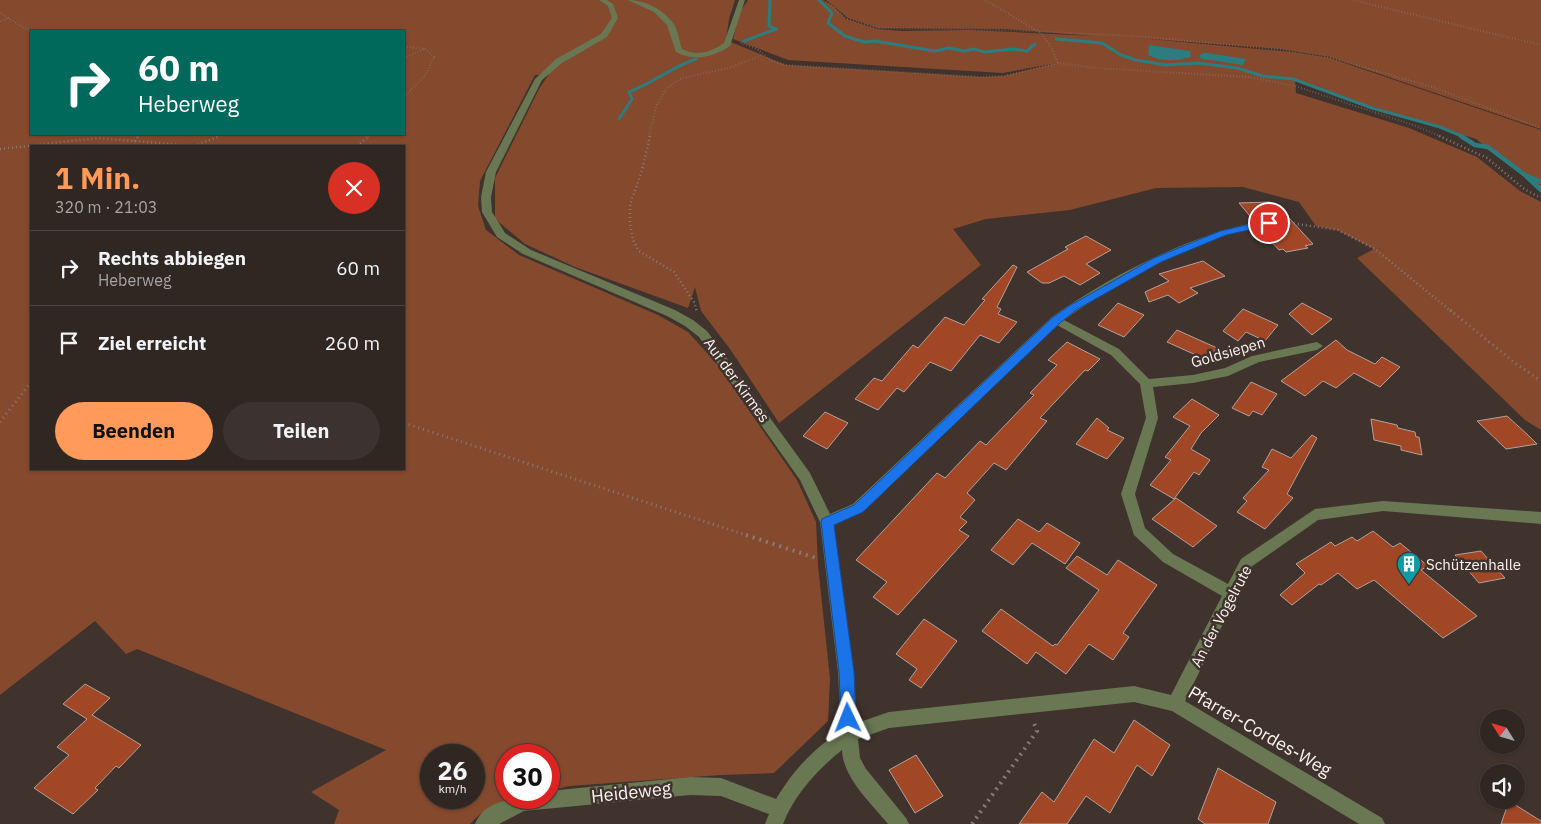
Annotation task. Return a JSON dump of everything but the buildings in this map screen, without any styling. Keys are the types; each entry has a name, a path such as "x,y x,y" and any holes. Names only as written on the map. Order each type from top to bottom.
{"street":[{"name":"Auf der Kirmes","path":"602,0 611,5 615,18 604,35 559,62 539,78 491,172 486,197 487,212 501,235 527,252 671,313 689,323 703,334 805,477 827,522 846,672 851,760 860,775 900,824"},
{"path":"631,0 656,11 670,24 677,47 682,52 693,55 708,54 721,49 729,39 742,0"},
{"path":"827,522 858,508 1056,320 1072,308 1158,260 1224,233 1258,224 1279,222"},
{"path":"1056,320 1115,352 1146,383 1152,418 1128,494 1139,530 1168,558 1230,593"},
{"name":"Goldsiepen","path":"1146,383 1202,378 1228,372 1256,359 1317,346"},
{"name":"An der Vogelrute","path":"1175,704 1246,563 1315,515 1383,506 1541,518"},
{"name":"Pfarrer-Cordes-Weg","path":"777,816 796,783 819,757 849,734 889,720 1134,694 1175,704 1376,824"},
{"name":"Heideweg","path":"484,824 498,813 524,802 690,786 721,787 777,816"}],"path":[{"path":"824,0 847,18 877,28 1004,30 1183,40 1283,50 1332,58 1432,87 1541,128"},
{"path":"986,0 1041,33 1051,47 1058,63"},
{"path":"1352,0 1541,45"},
{"path":"0,13 18,26 31,30"},
{"path":"0,21 9,18"},
{"path":"729,39 757,49 771,61 786,65 982,77 1004,76 1058,63 1097,68 1249,77 1302,88 1413,125 1448,139 1487,158 1524,189 1541,198"},
{"path":"405,47 425,49 432,53 434,57 415,88 405,96"},
{"path":"405,58 425,49"},
{"path":"703,334 694,302 674,272 639,251 633,240 630,223 630,205 642,170 656,106 667,88 682,78 736,66 762,55"},
{"path":"134,141 140,135"},
{"path":"196,145 222,135"},
{"path":"359,145 370,135"},
{"path":"36,145 98,138 182,145"},
{"path":"0,149 30,146"},
{"path":"1279,222 1338,230 1375,249 1515,363 1541,381"},
{"path":"0,422 30,383"},
{"path":"405,423 831,563"},
{"path":"972,824 1037,731 1028,705"}],"shaded area":[{"path":"0,0 735,0 729,19 726,40 786,65 982,77 1004,76 1057,63 1003,73 788,60 733,39 740,12 748,0 822,0 833,6 846,19 877,29 902,31 969,30 1093,36 1007,29 878,28 848,18 826,0 1541,0 1541,129 1330,57 1281,49 1139,38 1292,52 1330,58 1541,130 1541,190 1476,139 1380,110 1295,80 1296,93 1409,128 1477,157 1520,191 1541,202 1541,430 1525,420 1357,258 1374,249 1337,230 1316,226 1299,202 1243,187 1156,188 1070,210 986,219 953,229 981,265 779,423 730,349 701,311 695,287 688,308 575,267 525,244 495,219 495,178 539,89 549,74 535,75 480,181 478,206 486,230 519,255 658,315 688,332 717,364 797,480 816,522 818,565 830,679 828,721 774,773 721,775 569,786 560,788 560,744 495,744 495,806 481,814 470,824 334,824 339,810 311,792 386,750 137,649 126,654 95,621 0,695"}],"water":[{"path":"1149,45 1190,51 1191,57 1174,60 1159,59 1148,55"},
{"path":"1202,53 1246,59 1243,65 1203,59 1199,57"}],"waterway":[{"path":"744,41 776,29 769,26 770,0"},
{"path":"819,0 832,13 828,23 845,36 864,42 875,41 935,51 949,48 964,51 974,49 985,52 1013,49 1027,51 1035,44"},
{"path":"1056,39 1102,43 1121,55 1136,60 1165,65 1198,63 1237,68 1263,76 1293,79 1372,108 1440,127 1464,137"},
{"path":"619,119 632,99 629,92 696,59"},
{"path":"1461,136 1475,145 1488,147 1525,175 1541,190"},
{"path":"1527,176 1541,182"}],"place":[{"name":"Schützenhalle","path":"1409,585"}],"route":[{"path":"848,718 846,672 827,522 858,508 1056,320 1072,308 1158,260 1224,233 1269,223"}]}
